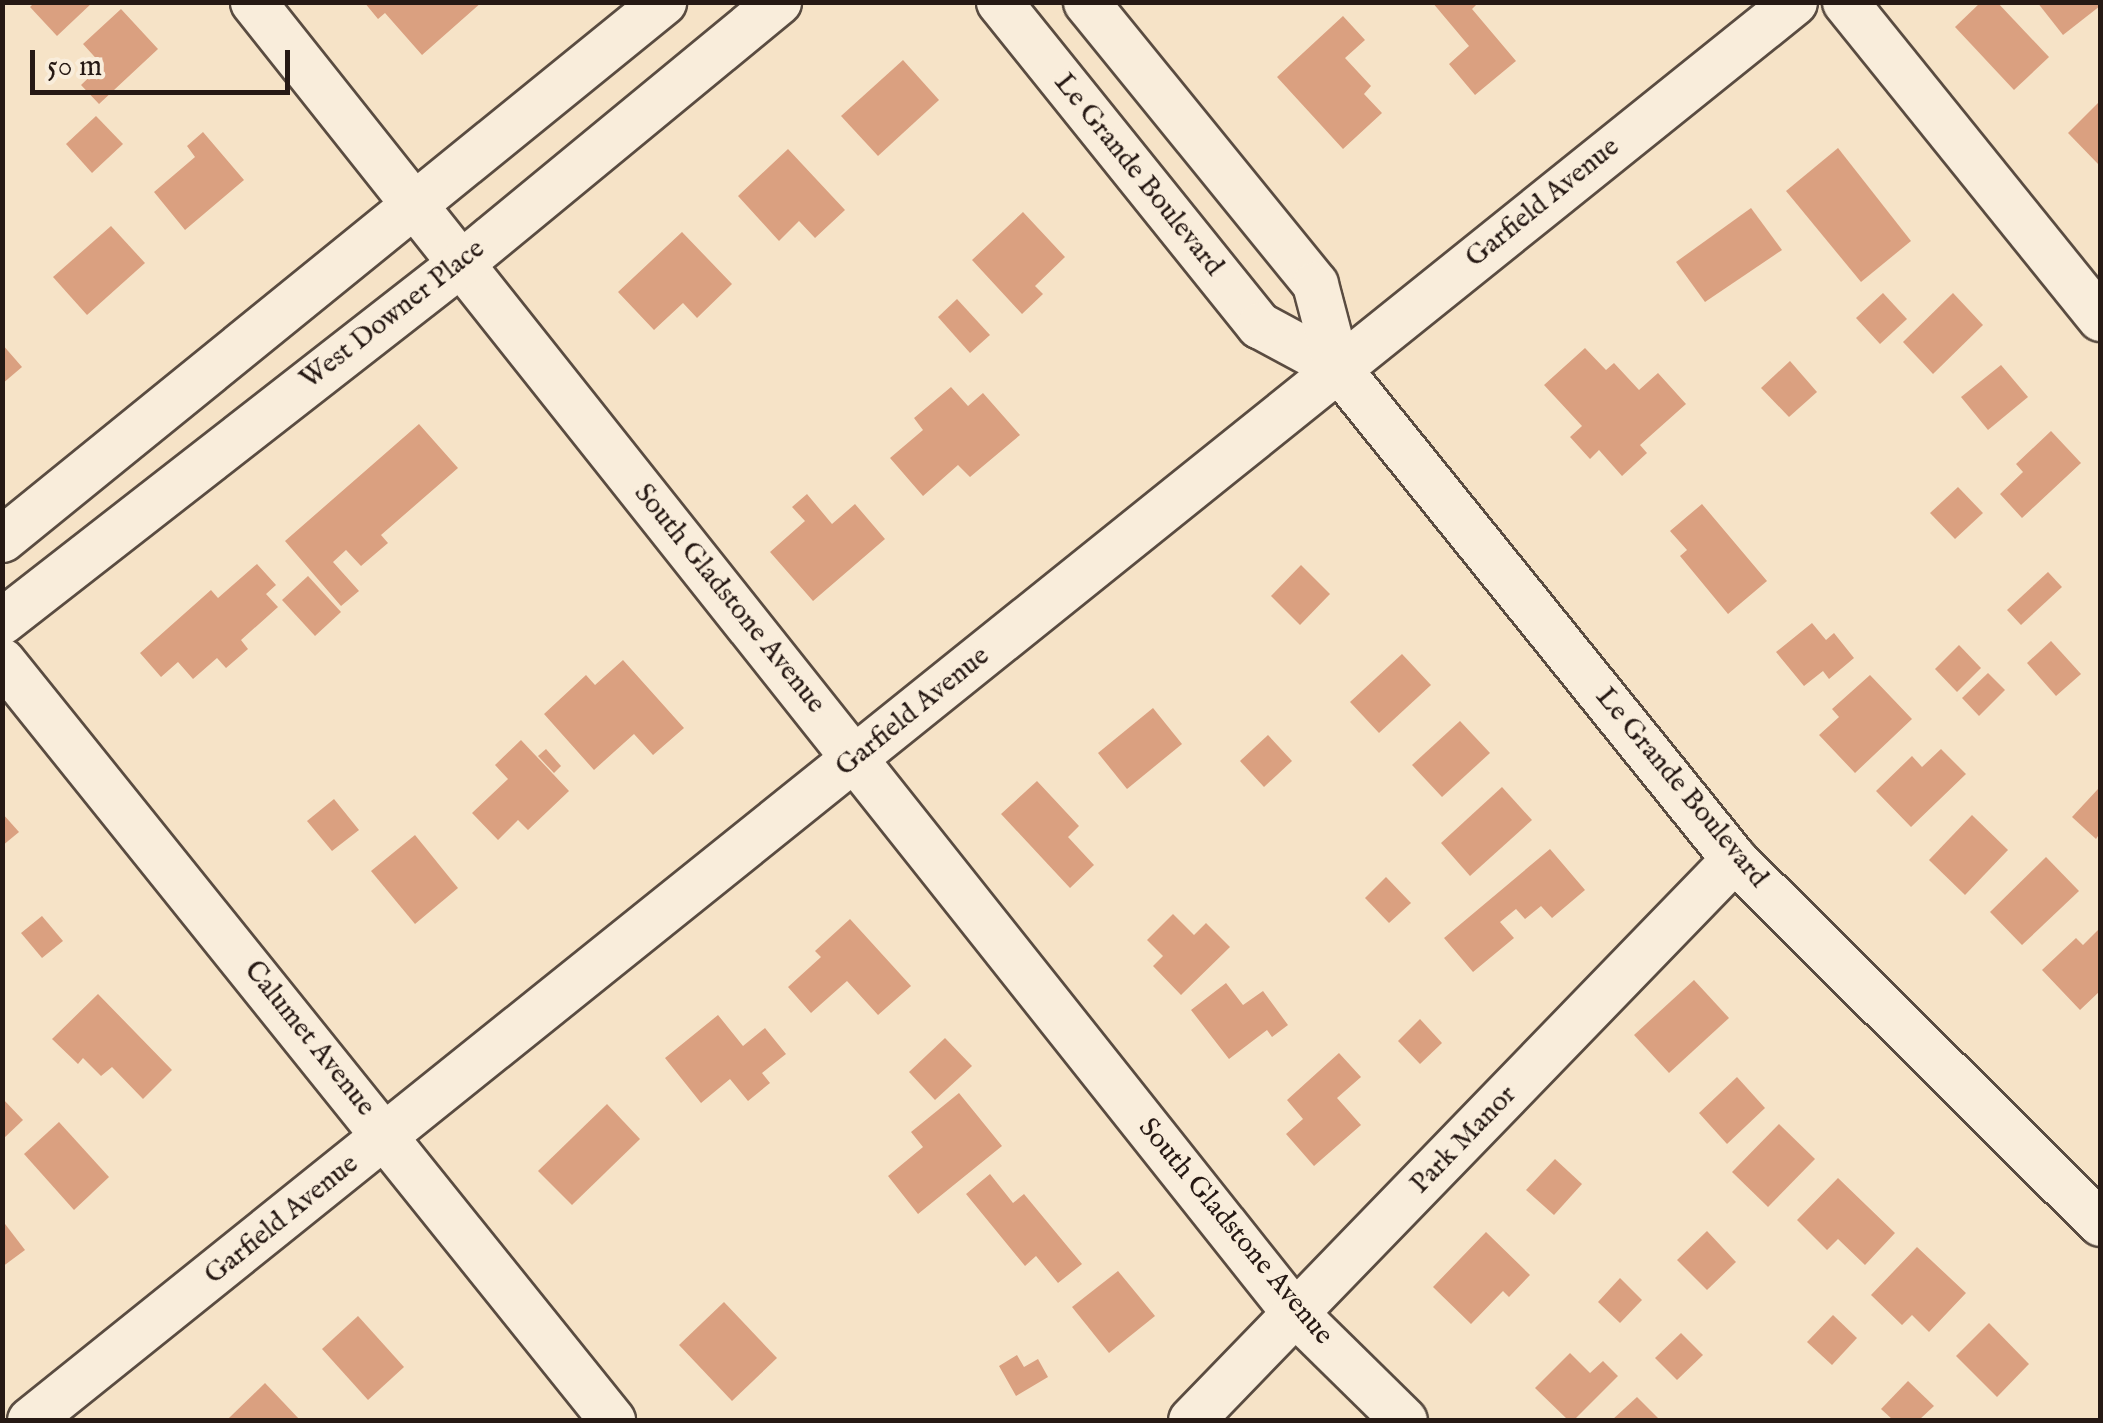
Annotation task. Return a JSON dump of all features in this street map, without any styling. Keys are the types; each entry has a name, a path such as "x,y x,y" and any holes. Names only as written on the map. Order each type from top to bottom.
{"street":[{"name":"South Gladstone Avenue","path":"253,2 1294,1312 1404,1420"},
{"path":"2,539 412,202 663,2"},
{"name":"West Downer Place","path":"2,621 461,263 778,2"},
{"name":"Le Grande Boulevard","path":"1000,2 1259,325 1338,367 1734,859 2100,1223"},
{"name":"Le Grande Boulevard","path":"1086,2 1315,284 1338,367"},
{"name":"Garfield Avenue","path":"30,1420 1794,2"},
{"path":"1846,2 2100,318"},
{"name":"Calumet Avenue","path":"2,661 387,1135 612,1420"},
{"name":"Park Manor","path":"1192,1420 1734,859"}],"building":[{"path":"35,2 93,2 57,36 30,7"},
{"path":"364,2 482,2 422,55 385,13 378,19"},
{"path":"1432,2 1479,2 1472,9 1516,61 1475,95 1449,64 1469,46"},
{"path":"1981,2 1997,2 2049,57 2014,90 1955,27"},
{"path":"2037,2 2100,2 2100,6 2063,35"},
{"path":"121,9 158,49 99,104 81,85 102,65 83,44"},
{"path":"1343,16 1365,40 1345,58 1371,86 1364,94 1382,113 1343,149 1277,77"},
{"path":"903,60 939,100 878,156 841,116"},
{"path":"2100,101 2100,166 2068,133"},
{"path":"96,116 123,144 92,173 66,144"},
{"path":"203,132 244,180 185,230 154,192 195,157 187,146"},
{"path":"1838,148 1911,241 1861,282 1786,191"},
{"path":"788,149 845,210 815,238 799,221 779,241 738,196"},
{"path":"1751,208 1782,250 1705,302 1676,262"},
{"path":"1023,212 1065,257 1035,286 1043,294 1022,314 972,260"},
{"path":"111,226 145,263 87,315 53,277"},
{"path":"682,232 732,284 697,318 683,303 654,330 618,292"},
{"path":"1883,293 1907,319 1880,344 1856,318"},
{"path":"1953,293 1983,325 1933,374 1903,342"},
{"path":"957,299 990,335 970,353 938,317"},
{"path":"2,344 22,367 2,384"},
{"path":"1585,348 1606,370 1614,363 1639,390 1658,373 1686,404 1640,445 1647,453 1622,476 1599,450 1590,459 1570,437 1582,426 1544,385"},
{"path":"1790,361 1817,392 1789,417 1761,388"},
{"path":"2001,365 2028,397 1988,430 1961,397"},
{"path":"951,387 968,406 983,393 1020,435 970,477 958,465 923,496 890,458 923,430 914,418"},
{"path":"419,424 458,468 381,535 388,543 361,566 346,550 333,562 359,591 341,606 285,541"},
{"path":"2051,431 2081,463 2022,518 2000,494 2023,472 2016,464"},
{"path":"1958,487 1983,513 1955,539 1930,513"},
{"path":"807,494 832,524 855,504 885,539 813,601 770,552 805,521 792,507"},
{"path":"1702,504 1767,581 1728,614 1680,556 1687,550 1670,531"},
{"path":"257,564 276,585 266,594 278,607 241,640 248,649 226,668 217,658 193,679 178,662 161,677 140,653 211,590 218,598"},
{"path":"1301,565 1330,594 1300,625 1271,596"},
{"path":"2048,572 2062,587 2021,625 2007,610"},
{"path":"308,576 341,612 315,636 282,600"},
{"path":"1812,623 1826,640 1834,633 1854,658 1829,679 1823,671 1804,686 1776,652"},
{"path":"2051,641 2081,674 2056,696 2027,663"},
{"path":"1959,645 1981,668 1957,692 1935,669"},
{"path":"1402,654 1431,685 1379,733 1350,702"},
{"path":"623,660 684,728 653,755 634,734 594,770 544,714 586,675 595,685"},
{"path":"1988,673 2005,690 1979,716 1962,698"},
{"path":"1870,675 1912,719 1855,773 1819,735 1839,717 1832,709"},
{"path":"1153,708 1182,744 1127,789 1098,753"},
{"path":"1460,721 1490,753 1442,797 1412,765"},
{"path":"1268,735 1292,761 1264,787 1240,761"},
{"path":"521,740 569,791 528,830 518,820 498,840 472,813 508,779 495,765"},
{"path":"546,749 561,766 554,773 538,756"},
{"path":"1941,749 1966,774 1911,827 1876,791 1912,756 1922,767"},
{"path":"1037,781 1079,826 1068,837 1094,865 1070,888 1001,814"},
{"path":"1502,787 1532,820 1470,876 1441,843"},
{"path":"2098,789 2100,833 2096,839 2072,817"},
{"path":"334,799 359,830 332,851 307,821"},
{"path":"2,813 19,832 2,846"},
{"path":"1972,815 2008,850 1965,895 1929,860"},
{"path":"415,835 458,888 415,924 371,871"},
{"path":"1550,849 1585,890 1552,918 1541,906 1525,919 1516,909 1500,922 1514,938 1473,972 1444,938"},
{"path":"2046,857 2079,891 2022,945 1990,912"},
{"path":"1386,877 1411,903 1389,923 1365,898"},
{"path":"1173,914 1194,935 1206,923 1230,947 1181,995 1153,966 1163,956 1147,940"},
{"path":"42,916 63,941 42,958 21,933"},
{"path":"850,919 911,986 878,1015 847,981 811,1013 788,987 821,957 815,951"},
{"path":"2100,928 2100,991 2080,1010 2042,970 2076,938 2083,945"},
{"path":"1694,980 1729,1018 1669,1073 1634,1035"},
{"path":"1226,983 1243,1005 1263,991 1288,1025 1272,1037 1267,1030 1229,1059 1191,1010"},
{"path":"98,994 172,1070 143,1099 112,1067 101,1076 83,1058 78,1064 52,1039"},
{"path":"718,1015 743,1046 765,1028 786,1054 762,1073 770,1083 748,1101 730,1079 701,1103 665,1058"},
{"path":"1420,1019 1442,1043 1420,1064 1398,1041"},
{"path":"945,1038 972,1066 935,1100 909,1072"},
{"path":"1339,1053 1361,1077 1337,1098 1361,1125 1314,1166 1286,1134 1303,1119 1287,1100"},
{"path":"1737,1077 1765,1108 1727,1144 1699,1113"},
{"path":"959,1093 1002,1146 918,1214 888,1176 923,1147 911,1132"},
{"path":"2,1098 23,1120 2,1140"},
{"path":"607,1104 640,1139 572,1205 538,1171"},
{"path":"59,1122 109,1177 74,1210 24,1154"},
{"path":"1779,1124 1815,1159 1768,1207 1732,1172"},
{"path":"1555,1159 1582,1184 1554,1215 1526,1190"},
{"path":"990,1174 1013,1203 1024,1194 1082,1264 1058,1283 1036,1256 1025,1266 966,1194"},
{"path":"1838,1178 1895,1233 1865,1265 1838,1239 1827,1250 1797,1220"},
{"path":"2,1220 25,1250 2,1267"},
{"path":"1707,1231 1736,1262 1707,1290 1677,1260"},
{"path":"1486,1232 1530,1275 1509,1297 1503,1291 1471,1324 1433,1287"},
{"path":"1917,1247 1966,1293 1929,1332 1912,1315 1902,1325 1871,1295"},
{"path":"1118,1271 1155,1316 1109,1353 1072,1307"},
{"path":"1620,1278 1642,1300 1620,1323 1598,1302"},
{"path":"724,1302 777,1358 732,1401 679,1345"},
{"path":"1833,1315 1857,1338 1832,1365 1807,1342"},
{"path":"358,1316 404,1367 368,1400 322,1349"},
{"path":"1989,1323 2029,1364 1997,1397 1956,1356"},
{"path":"1681,1333 1703,1355 1677,1380 1655,1358"},
{"path":"1570,1353 1590,1373 1603,1361 1618,1376 1574,1420 1568,1420 1535,1388"},
{"path":"1017,1355 1024,1367 1038,1359 1048,1377 1016,1396 999,1366"},
{"path":"1908,1381 1934,1406 1919,1420 1893,1420 1881,1409"},
{"path":"265,1383 300,1420 229,1418"},
{"path":"1637,1397 1660,1420 1612,1420"}]}
